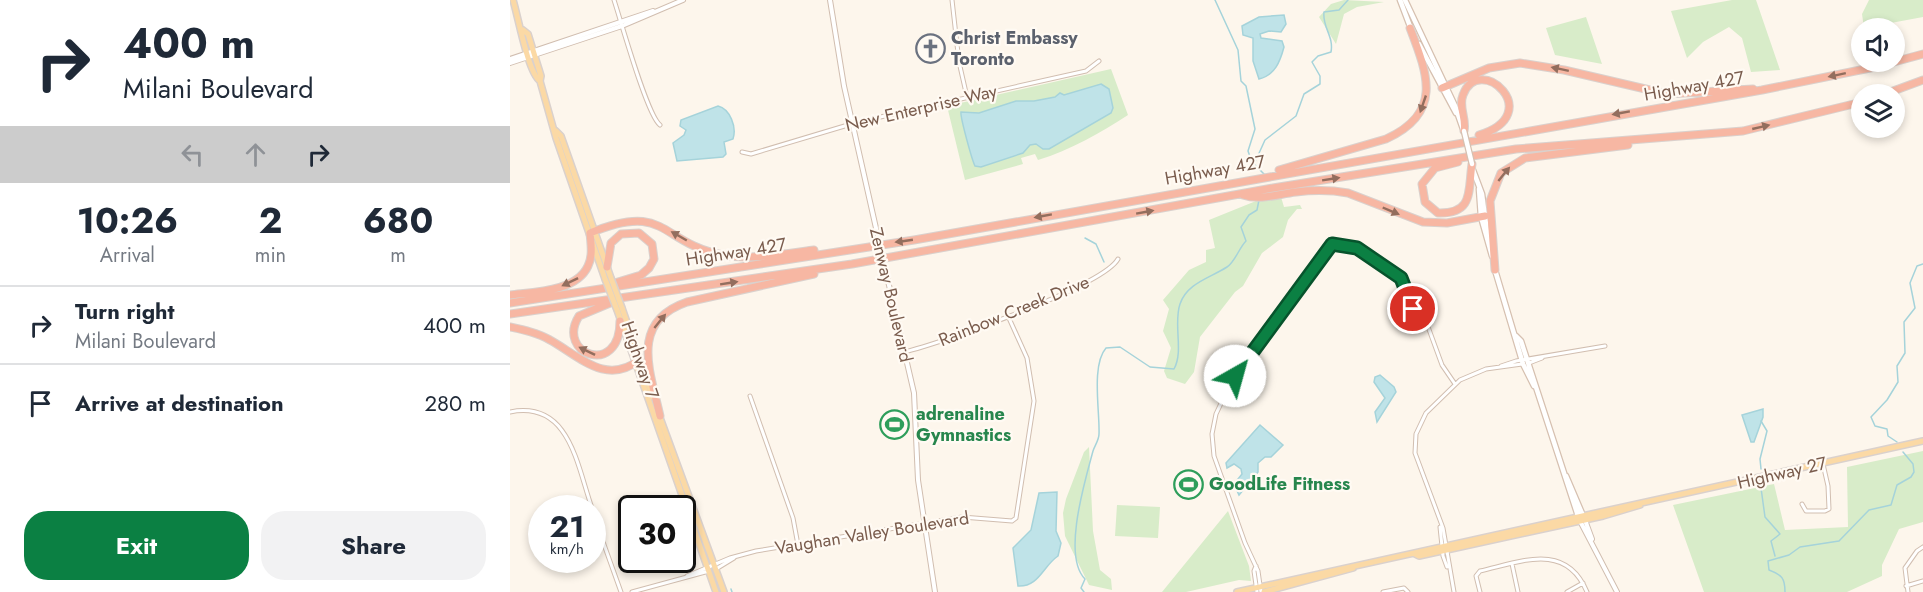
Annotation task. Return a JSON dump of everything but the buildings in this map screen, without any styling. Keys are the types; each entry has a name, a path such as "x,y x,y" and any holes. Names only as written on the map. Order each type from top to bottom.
{"highway":[{"path":"1276,174 1280,169 1386,140 1413,123 1426,100 1428,85 1426,70 1410,28"},
{"name":"Highway 427","path":"510,303 589,290 624,287 837,250 914,240 1276,174 1762,90 1875,67 1923,54"},
{"path":"1444,87 1489,68 1520,63 1564,70 1667,94 1742,87 1762,90"},
{"path":"1457,142 1491,130 1506,118 1508,95 1501,85 1483,80 1466,89 1462,96 1461,108 1466,121 1464,131"},
{"path":"1905,87 1923,80"},
{"name":"Highway 427","path":"510,314 852,264 1242,194 1274,192 1474,155 1546,146 1743,131 1851,105"},
{"path":"1495,270 1490,201 1502,173 1516,162 1557,153 1703,135"},
{"path":"1472,164 1470,195 1465,204 1458,211 1448,213 1438,213 1430,208 1422,195 1422,184 1427,175 1435,168 1474,155"},
{"path":"1274,192 1324,190 1348,193 1406,217 1434,224 1483,217"},
{"path":"510,295 560,287 582,276 591,255 593,232 624,221 644,220 720,254 741,257 820,249 837,250"},
{"path":"589,290 644,273 654,259 651,244 639,233 621,234 611,243 607,267"},
{"path":"660,416 646,356 652,332 668,311 687,302 852,264"},
{"path":"620,321 620,334 615,346 606,353 593,355 586,352 579,348 574,339 572,330 579,316 630,297"},
{"path":"510,327 549,340 599,370 615,370 637,362"}],"main road":[{"name":"Highway 7","path":"513,0 523,30 528,34 531,54 542,75 540,81 555,130 607,267 608,279"},
{"path":"1400,0 1410,28 1444,87"},
{"path":"1405,0 1464,131 1479,189 1495,270 1581,518"},
{"name":"Highway 7","path":"593,232 716,592"},
{"name":"Highway 7","path":"619,309 620,321 660,416 724,592"},
{"name":"Highway 27","path":"1237,592 1260,590 1349,567 1353,568 1581,518 1630,504 1642,504 1923,441"}],"street":[{"path":"614,0 654,118 660,125"},
{"path":"510,61 621,24 683,0"},
{"name":"Zenway Boulevard","path":"830,0 853,124 914,393 918,480 935,592"},
{"path":"952,0 959,62 968,97"},
{"name":"New Enterprise Way","path":"742,152 751,154 853,124 1086,71 1099,61"},
{"path":"1260,590 1256,566 1214,456 1212,434 1216,414 1232,380 1332,244 1357,248 1401,278 1413,309 1426,324 1442,364 1455,384"},
{"name":"Rainbow Creek Drive","path":"904,352 951,339 1104,274 1118,259"},
{"name":"Vaughan Valley Boulevard","path":"632,592 687,576 756,551 967,517 1012,521 1018,514 1034,401 1027,358 1008,315"},
{"path":"1454,592 1440,527 1415,443 1420,422 1442,395 1455,384 1486,369 1605,346"},
{"path":"750,396 793,518 798,545"},
{"path":"510,412 538,412 554,420 561,427 571,446 587,495"},
{"path":"1802,504 1806,511 1811,512 1829,508 1828,486 1823,464"},
{"path":"1581,518 1617,592"},
{"path":"1908,592 1905,568 1917,551 1923,547"},
{"path":"606,550 621,592"},
{"path":"1480,592 1478,572 1542,557 1562,562 1583,583 1587,592"},
{"path":"1512,564 1518,592"},
{"path":"1906,586 1923,581"},
{"path":"1567,592 1583,583"},
{"path":"1383,592 1404,588 1408,592"}],"green space":[{"path":"1344,0 1384,2 1357,7 1344,14 1336,44 1319,17 1331,4"},
{"path":"1732,0 1756,0 1780,70 1751,72 1742,38 1729,27 1703,42 1687,58 1671,11"},
{"path":"1869,0 1923,0 1923,17 1905,20 1905,18 1863,18 1862,14"},
{"path":"1586,17 1602,64 1555,55 1546,28"},
{"path":"1111,69 1128,115 1096,135 1062,151 1038,160 1035,154 1021,158 1023,164 965,180 947,106"},
{"path":"1281,197 1284,207 1300,205 1302,209 1297,209 1288,220 1283,237 1262,253 1243,286 1235,292 1200,337 1194,372 1185,384 1167,378 1164,371 1171,348 1163,331 1169,309 1163,300 1189,270 1206,262 1206,250 1215,248 1209,220 1256,201"},
{"path":"1089,447 1093,531 1100,570 1111,579 1112,590 1089,585 1065,536 1063,513 1066,499 1084,452"},
{"path":"1923,451 1923,522 1899,529 1882,565 1882,576 1847,592 1704,592 1673,505 1774,484 1785,530 1848,527 1847,467"},
{"path":"1117,505 1160,507 1158,538 1115,536"},
{"path":"1228,511 1249,566 1251,581 1239,580 1186,592 1162,592"}],"water":[{"path":"1284,15 1286,24 1281,32 1269,31 1260,34 1261,38 1282,41 1284,47 1281,58 1273,71 1259,79 1253,61 1253,38 1243,35 1242,26 1259,17"},
{"path":"1101,84 1109,89 1113,108 1111,113 1049,149 1043,149 1036,144 1030,145 1023,153 981,167 975,166 966,139 961,112 979,113 1016,101 1034,101 1055,97 1060,93 1064,95"},
{"path":"718,106 732,119 734,129 733,139 724,142 726,154 723,157 677,161 673,143 684,135 686,130 680,126 681,120"},
{"path":"1380,375 1394,387 1396,392 1377,422 1375,412 1385,398 1374,382 1375,377"},
{"path":"1763,409 1763,417 1754,442 1751,442 1742,415"},
{"path":"1260,425 1283,445 1271,457 1265,457 1258,463 1258,472 1239,495 1234,484 1242,474 1241,469 1234,464 1227,468 1226,463"},
{"path":"1057,492 1056,531 1061,543 1058,556 1036,580 1018,586 1013,548 1031,530 1039,493"}],"waterway":[{"path":"1215,0 1238,50 1241,81 1246,86 1255,129 1248,151 1252,162 1265,175"},
{"path":"1255,162 1265,140 1296,116 1304,94 1320,84 1320,76 1312,62 1318,56 1331,52 1324,12 1339,10 1348,0"},
{"path":"1084,592 1081,588 1085,579 1078,568 1075,536 1085,480 1099,436 1097,377 1101,356 1106,348 1120,347 1150,367 1174,369 1178,354 1178,312 1183,297 1193,286 1232,262 1246,241 1241,227 1249,215 1257,210 1259,200"},
{"path":"1085,238 1096,244 1104,262"},
{"path":"1897,442 1888,436 1887,429 1875,426 1871,417 1887,400 1898,382 1897,366 1905,353 1904,322 1915,308 1910,283 1917,266 1923,264"},
{"path":"1761,421 1767,431 1760,459 1761,469"},
{"path":"1785,592 1783,580 1780,575 1769,570 1768,561 1789,555 1800,547 1839,541 1869,510 1891,505 1897,485 1911,477 1914,472 1913,464 1903,452"},
{"path":"1761,488 1765,517 1780,534 1771,541 1775,556"}],"place":[{"name":"Christ Embassy Toronto","path":"930,48"},
{"name":"adrenaline Gymnastics","path":"895,424"},
{"name":"GoodLife Fitness","path":"1188,484"}],"route":[{"path":"1235,376 1332,244 1340,243 1357,248 1401,278 1413,309"}]}
